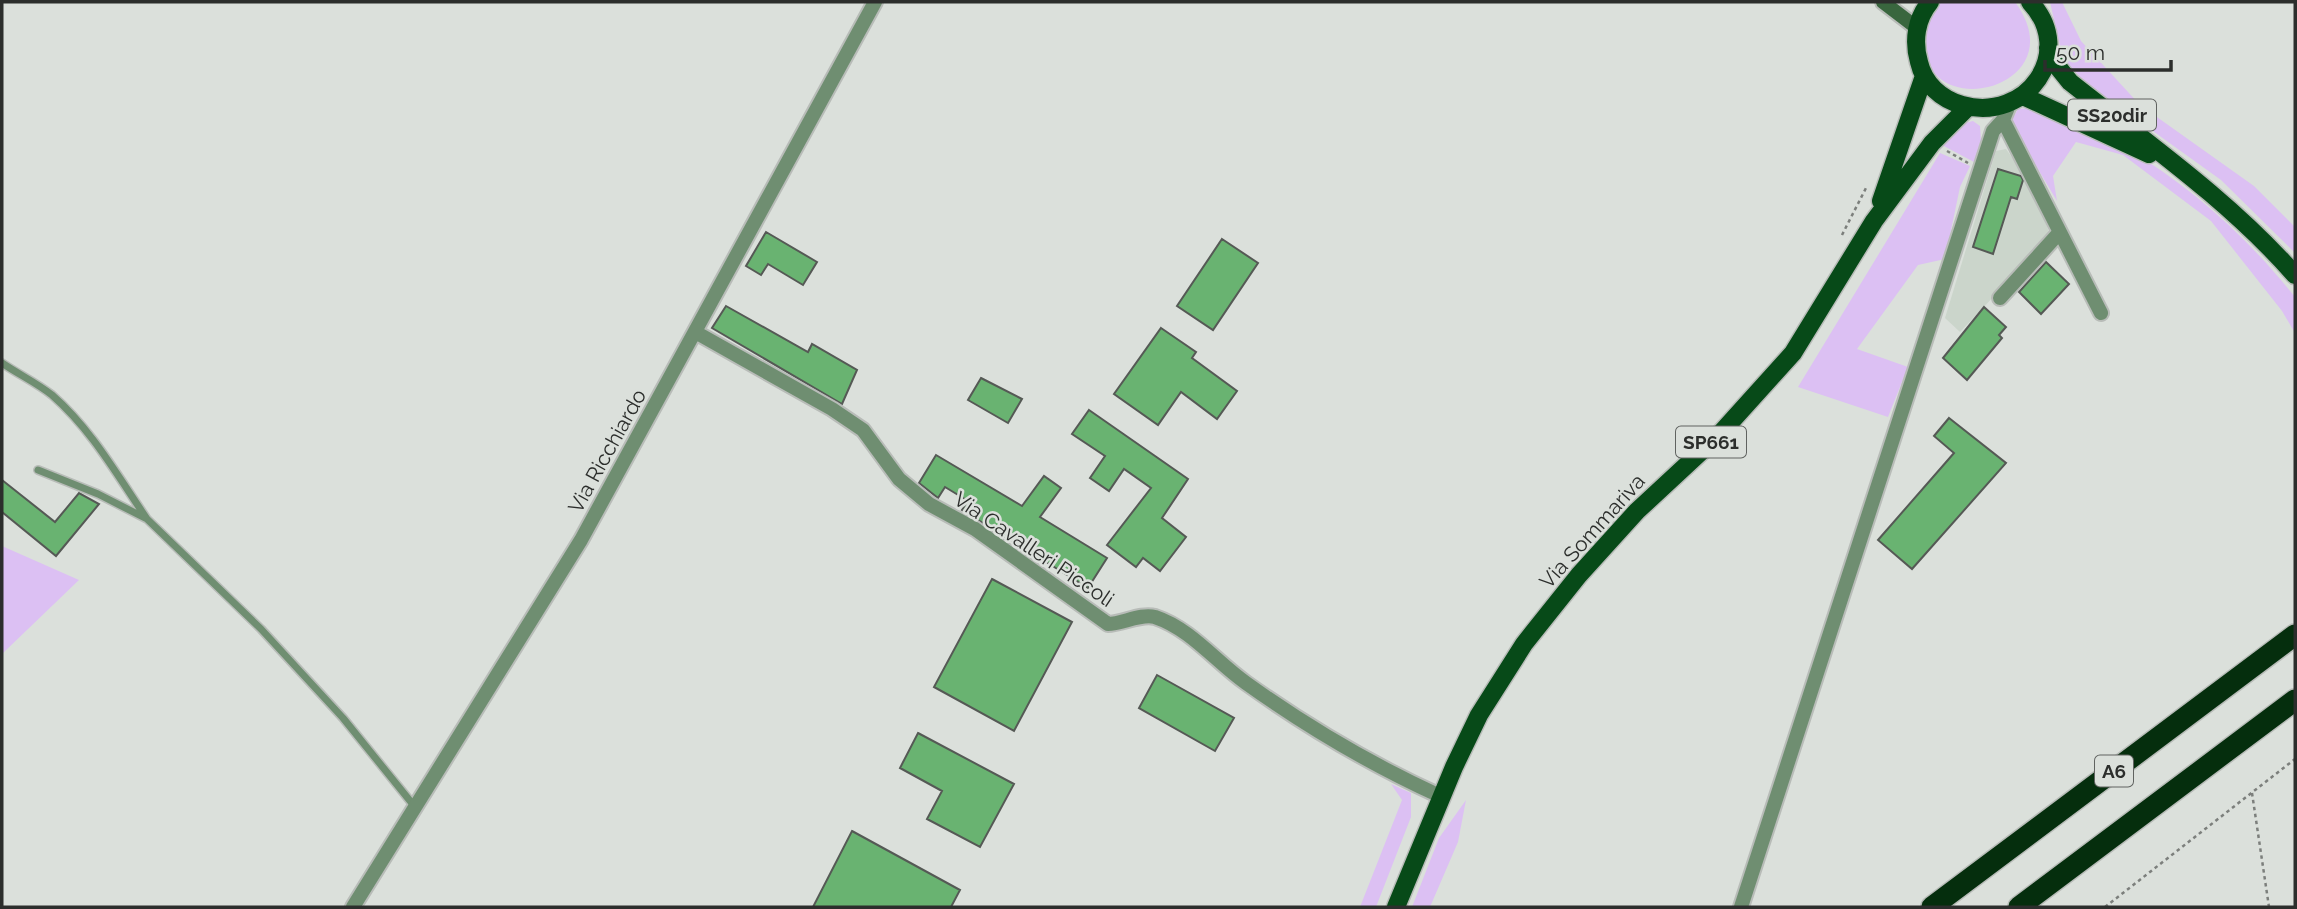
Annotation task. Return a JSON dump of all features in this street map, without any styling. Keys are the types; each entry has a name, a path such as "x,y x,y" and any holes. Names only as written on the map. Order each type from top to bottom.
{"highway":[{"name":"A6","path":"1932,907 2295,635"},
{"name":"A6","path":"2019,907 2295,700"}],"main road":[{"path":"1883,2 1917,28"},
{"path":"1930,2 1917,28 1915,49 1924,76 1932,88 1948,101 1974,108 2012,107 2038,80 2047,59 2048,37 2042,15 2030,2"},
{"name":"SS20dir","path":"2048,48 2053,61 2070,82 2186,174 2268,244 2295,275"},
{"path":"1874,221 1924,76"},
{"name":"SS20dir","path":"2012,107 2124,141 2186,174"},
{"path":"1874,221 1932,142 1974,108"},
{"name":"Via Sommariva","path":"1396,907 1440,796 1479,715 1524,644 1579,575 1637,511 1719,435 1793,353 1874,221"}],"street":[{"name":"Via Ricchiardo","path":"353,907 581,540 875,2"},
{"path":"1741,907 1993,131 2012,107"},
{"path":"2012,107 2059,233 2101,313"},
{"path":"1974,108 1993,131"},
{"path":"2000,298 2059,233"},
{"name":"Via Cavalleri Piccoli","path":"696,333 863,430 899,479 929,504 975,529 1108,624 1153,617 1188,635 1243,681 1294,716 1399,777 1440,796"}],"lane":[{"path":"2,363 50,394 81,423 100,446 147,519 261,629 343,718 415,808"},
{"path":"38,470 98,494 147,519"}],"path":[{"path":"2105,907 2295,760"},
{"path":"2252,793 2269,907"}],"shaded area":[{"path":"1937,2 2015,2 2029,33 2027,58 2012,76 1990,87 1965,89 1943,81 1927,62 1924,31"},
{"path":"2050,2 2062,2 2081,41 2140,105 2254,186 2295,227 2295,253 2221,180 2086,83 2063,59"},
{"path":"2038,107 2126,148 2196,196 2258,254 2295,297 2295,333 2282,311 2211,221 2123,155 2076,142 2053,176 2057,201 2017,134 2012,119 2018,109"},
{"path":"1973,121 1980,126 1981,141 1974,162 1942,145 1961,124"},
{"path":"2006,149 2026,177 2051,236 1960,332 1945,318 1996,151"},
{"path":"1940,153 1970,166 1960,187 1945,259 1918,265 1857,349 1908,367 1888,417 1798,387"},
{"path":"2,546 79,580 2,654"},
{"path":"1391,784 1411,793 1411,817 1376,907 1360,907 1402,800"},
{"path":"1466,800 1458,842 1430,907 1412,907 1439,838"}],"building":[{"path":"1998,169 2021,176 2023,180 2017,199 2011,197 1993,254 1973,247"},
{"path":"766,232 817,262 803,285 768,264 761,275 746,266"},
{"path":"1222,239 1258,263 1213,330 1177,306"},
{"path":"2046,262 2069,284 2041,314 2019,292"},
{"path":"726,306 808,352 812,344 857,370 842,404 712,328"},
{"path":"1984,307 2006,327 1999,335 2002,338 1967,380 1943,358"},
{"path":"1161,328 1196,352 1192,358 1237,391 1217,419 1181,392 1158,425 1114,394"},
{"path":"981,378 1022,399 1008,423 968,400"},
{"path":"1089,410 1188,479 1162,518 1186,537 1160,571 1143,558 1136,567 1107,545 1151,488 1124,469 1109,491 1090,478 1105,456 1072,434"},
{"path":"1949,418 2006,463 1912,569 1878,540 1954,453 1934,436"},
{"path":"936,455 1022,506 1044,476 1061,488 1040,517 1107,558 1088,588 962,510 968,501 945,487 938,498 919,483"},
{"path":"2,480 55,522 79,493 99,504 56,556 2,512"},
{"path":"992,579 1072,622 1014,731 934,687"},
{"path":"1157,675 1234,718 1215,751 1139,708"},
{"path":"918,733 1014,784 980,847 927,819 942,791 900,768"},
{"path":"852,831 960,890 951,907 813,907"}]}
